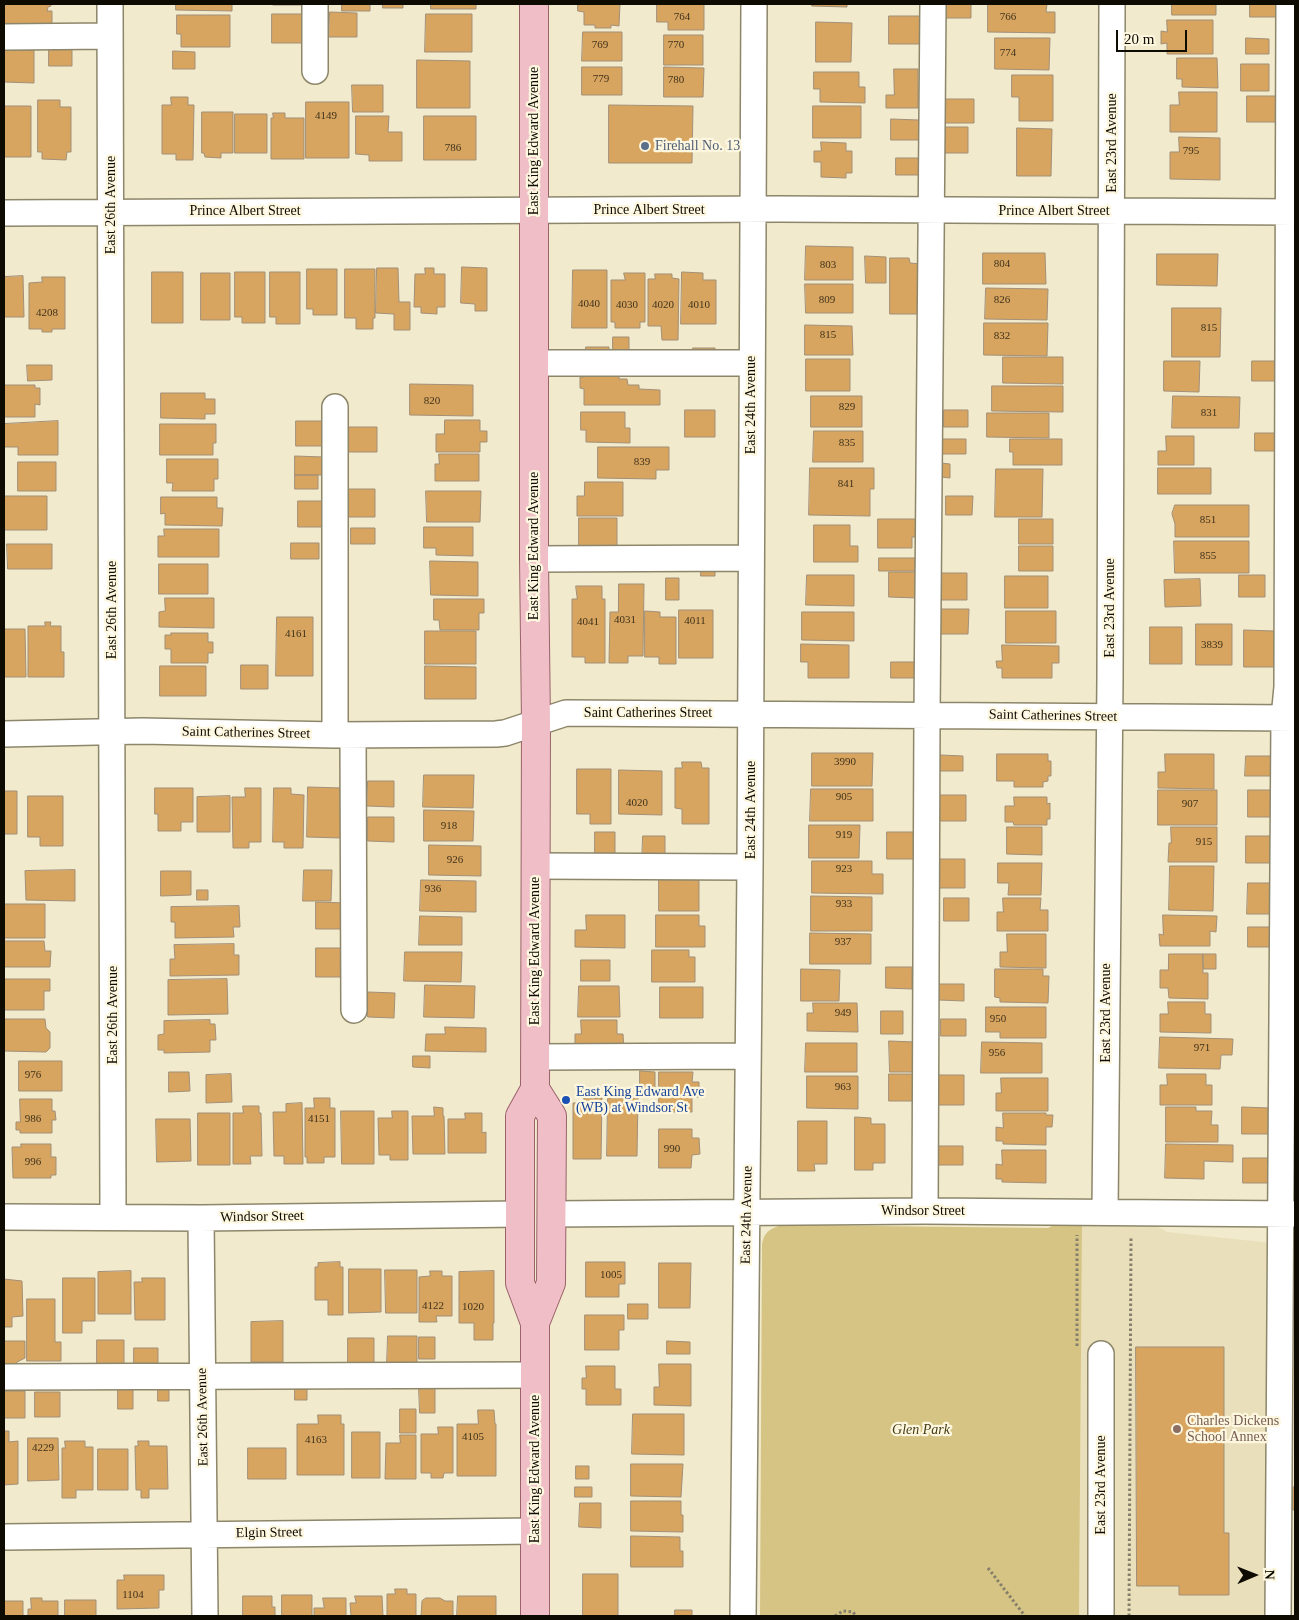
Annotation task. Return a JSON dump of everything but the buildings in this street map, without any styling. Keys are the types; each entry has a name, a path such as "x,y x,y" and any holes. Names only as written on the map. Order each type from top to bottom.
{"main road":[{"name":"East King Edward Avenue","path":"534,4 536,1057 535,1089 520,1116 520,1283 535,1322 535,1616"},
{"name":"East King Edward Avenue","path":"535,1089 552,1116 551,1283 535,1322"}],"street":[{"name":"East 26th Avenue","path":"110,4 113,1217"},
{"path":"315,4 315,71"},
{"name":"East 24th Avenue","path":"743,1616 750,867 754,4"},
{"path":"925,1211 933,4"},
{"name":"East 23rd Avenue","path":"1105,1212 1112,4"},
{"path":"1278,1616 1288,1214 1290,718 1287,687 1291,212 1289,4"},
{"path":"4,37 110,36"},
{"name":"Prince Albert Street","path":"4,213 534,210 1291,212"},
{"path":"534,363 751,363"},
{"path":"335,407 354,1010"},
{"path":"534,559 751,558"},
{"name":"Saint Catherines Street","path":"4,734 112,732 344,735 505,734 566,713 1290,718"},
{"path":"535,866 750,867"},
{"path":"536,1057 748,1056"},
{"name":"Windsor Street","path":"551,1214 925,1211 1288,1214"},
{"name":"Windsor Street","path":"4,1217 201,1218 520,1214"},
{"name":"East 26th Avenue","path":"201,1218 205,1616"},
{"name":"East 23rd Avenue","path":"1101,1354 1101,1616"},
{"path":"4,1376 535,1375"},
{"name":"Elgin Street","path":"4,1537 535,1531"}],"path":[{"path":"1129,1616 1131,1232"},
{"path":"988,1568 1025,1616"},
{"path":"835,1616 843,1611 853,1612 856,1616"}],"shaded area":[{"name":"Charles Dickens School Annex","path":"1082,1224 1155,1225 1167,1232 1272,1243 1272,1616 1079,1616"}],"green space":[{"name":"Glen Park","path":"1055,1224 1082,1224 1079,1616 760,1616 762,1244 766,1234 781,1225 1048,1228"}],"place":[{"name":"Firehall No. 13","path":"645,146"},
{"name":"East King Edward Ave (WB) at Windsor St","path":"566,1100"},
{"name":"Charles Dickens School Annex","path":"1177,1429"}]}
